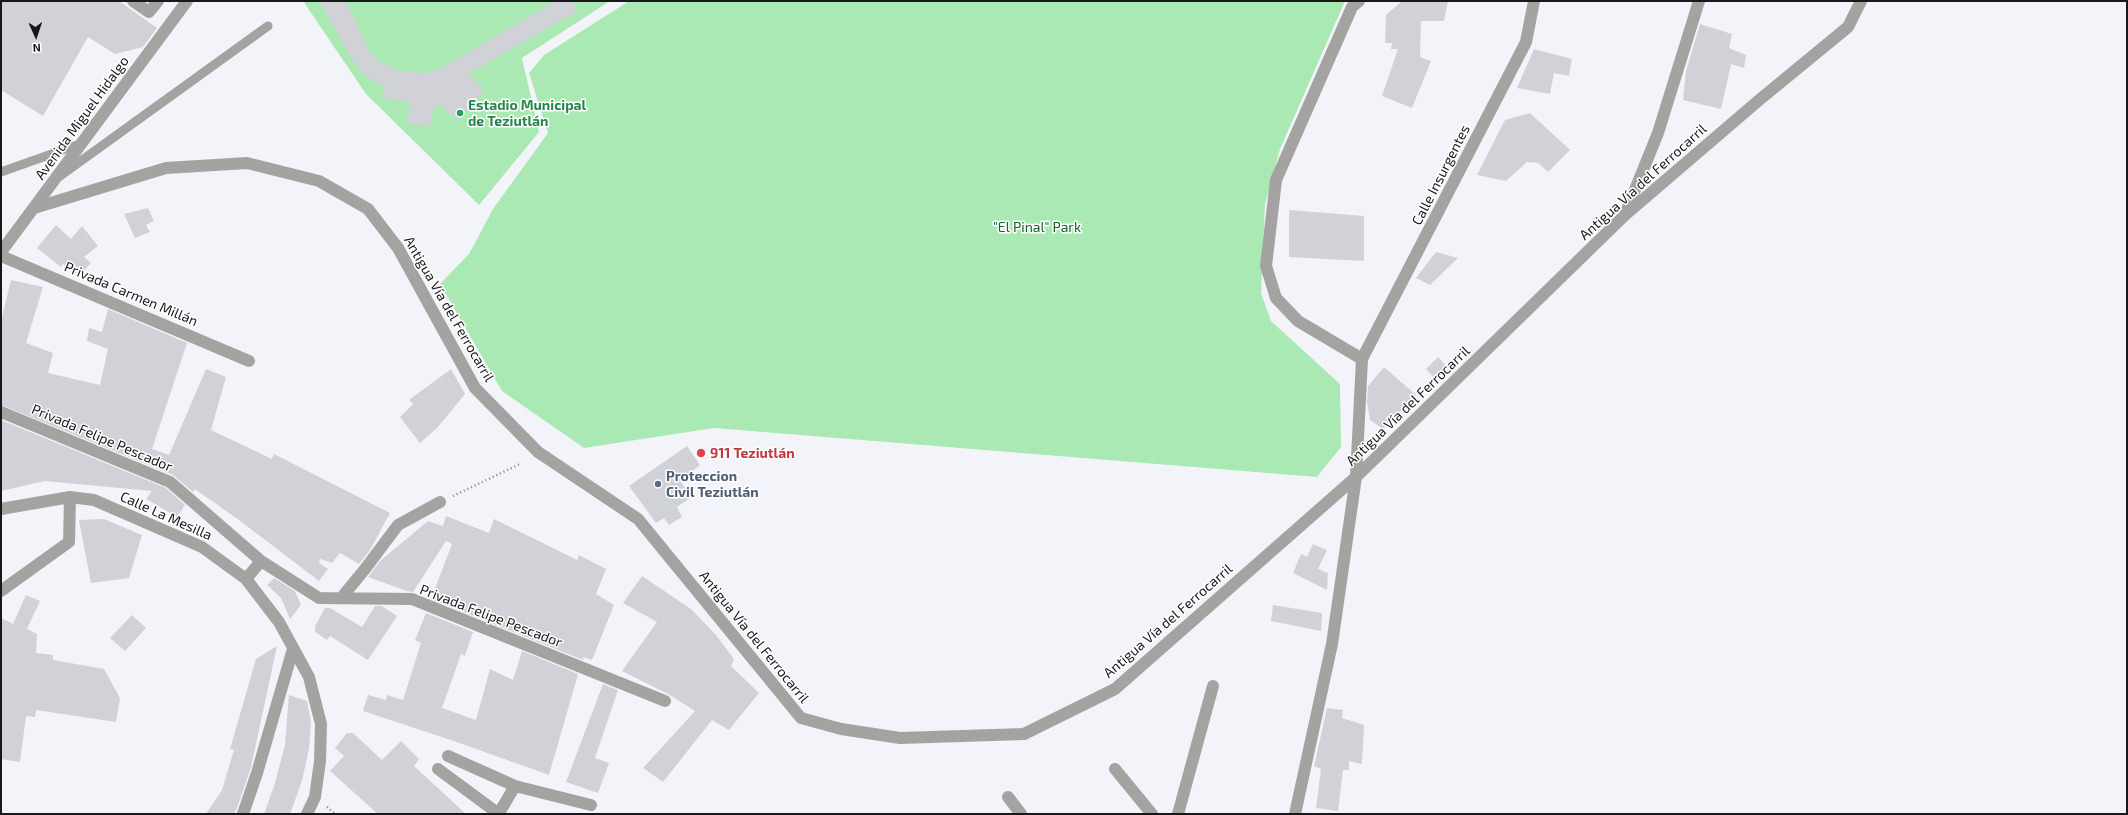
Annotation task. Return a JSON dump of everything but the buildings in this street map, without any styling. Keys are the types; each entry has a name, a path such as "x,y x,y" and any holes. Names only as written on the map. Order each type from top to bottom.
{"street":[{"path":"133,1 149,12 158,1"},
{"name":"Avenida Miguel Hidalgo","path":"1,252 188,1"},
{"path":"1295,814 1332,644 1356,477 1362,359 1298,321 1276,298 1266,266 1276,180 1352,8 1359,1"},
{"name":"Calle Insurgentes","path":"1362,359 1526,42 1534,1"},
{"path":"1625,215 1658,133 1699,1"},
{"name":"Antigua Vía del Ferrocarril","path":"34,208 166,168 247,163 319,181 368,208 398,248 476,388 538,452 638,519 800,718 840,729 900,738 1024,734 1115,688 1356,477 1625,215 1758,101 1848,27 1861,1"},
{"name":"Privada Carmen Millán","path":"1,256 249,361"},
{"name":"Privada Felipe Pescador","path":"1,412 170,482 261,561 319,598 342,597 412,600 664,701"},
{"path":"1,591 69,542 70,497"},
{"name":"Calle La Mesilla","path":"1,509 70,497 94,500 202,547 246,579 279,622 309,677 321,724 320,761 315,797 307,814"},
{"path":"342,597 366,569 398,525 440,502"},
{"path":"246,579 261,561"},
{"path":"243,814 258,773 293,648"},
{"path":"1178,814 1213,686"},
{"path":"448,756 515,786 591,805"},
{"path":"438,768 499,813 515,786"},
{"path":"1115,769 1152,814"},
{"path":"1008,797 1021,814"}],"lane":[{"path":"54,180 268,26"},
{"path":"1,172 80,144"}],"path":[{"path":"440,502 520,464"}],"green space":[{"name":"Estadio Municipal de Teziutlán","path":"303,1 610,1 522,58 539,132 479,205 366,94"},
{"name":"\"El Pinal\" Park","path":"629,1 1345,1 1280,149 1265,204 1261,293 1271,321 1340,384 1341,447 1317,477 714,428 584,448 502,391 440,284 469,254 493,209 548,133 529,73 544,55"}],"place":[{"name":"Estadio Municipal de Teziutlán","path":"460,113"},
{"name":"911 Teziutlán","path":"701,453"},
{"name":"Proteccion Civil Teziutlán","path":"658,484"}]}
